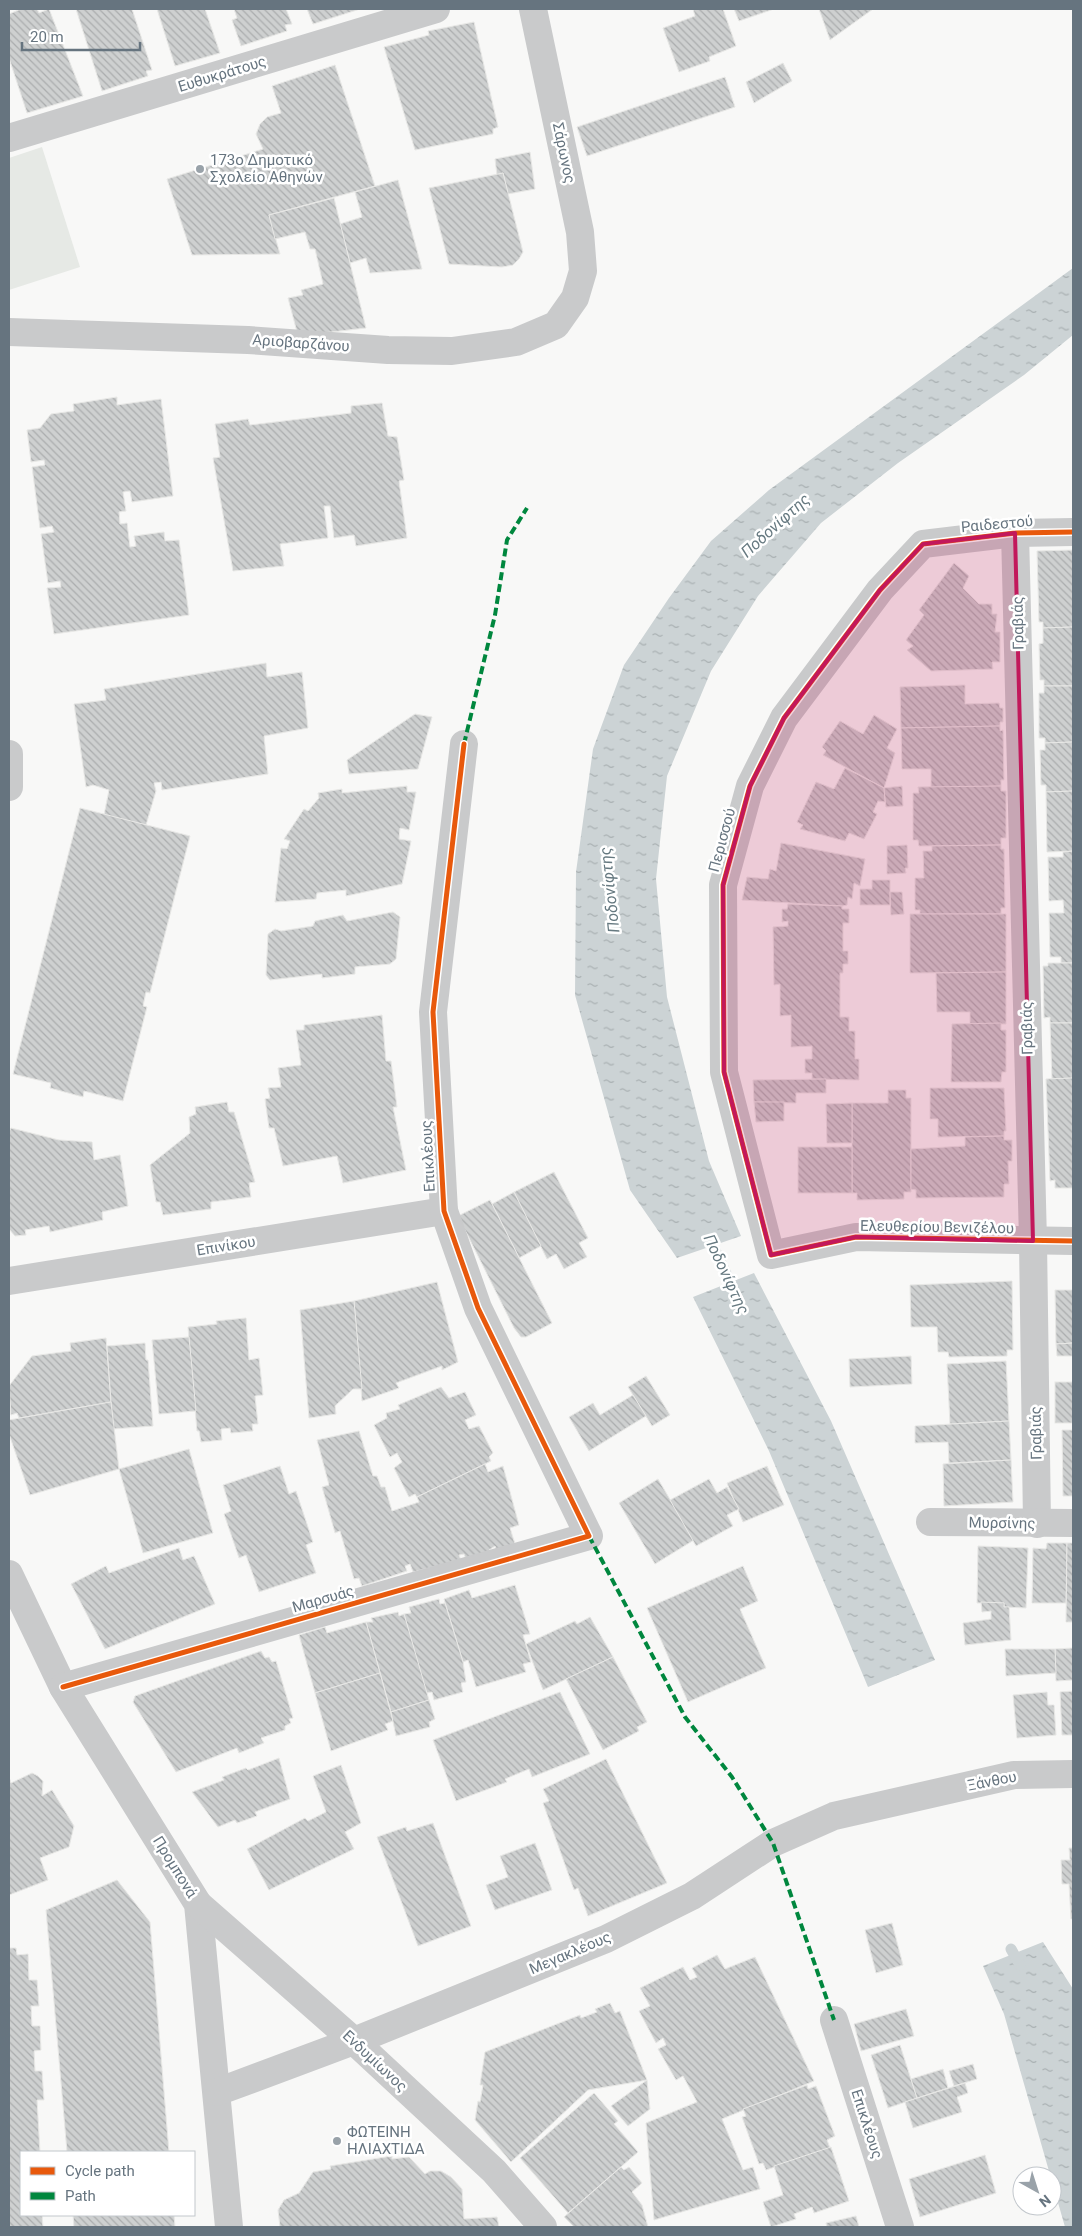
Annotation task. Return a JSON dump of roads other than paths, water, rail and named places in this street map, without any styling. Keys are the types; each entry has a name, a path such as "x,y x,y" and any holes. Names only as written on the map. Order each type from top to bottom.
{"street":[{"name":"Ευθυκράτους","path":"9,138 436,9"},
{"name":"Σάρωνος","path":"533,9 580,232 583,271 575,298"},
{"name":"Αριοβαρζάνου","path":"9,332 248,340 388,350 452,351 516,342 556,324 575,298"},
{"name":"Ραιδεστού","path":"923,544 1015,533 1073,532"},
{"name":"Γραβιάς","path":"1015,533 1033,1241 1037,1524"},
{"name":"Περισσού","path":"771,1255 724,1072 723,884 750,786 784,718 880,590 923,544"},
{"name":"Επικλέους","path":"464,744 433,1012 444,1211 478,1308 589,1536"},
{"path":"9,754 9,787"},
{"name":"Επινίκου","path":"9,1281 444,1211"},
{"name":"Ελευθερίου Βενιζέλου","path":"771,1255 856,1236 1073,1241"},
{"name":"Μυρσίνης","path":"930,1522 1073,1523"},
{"name":"Μαρσυάς","path":"63,1687 589,1536"},
{"name":"Προμπονά","path":"9,1574 63,1687 198,1904 218,2092 229,2227"},
{"name":"Ξάνθου","path":"912,1798 1014,1775 1073,1774"},
{"name":"Μεγακλέους","path":"218,2092 354,2041 606,1939 692,1896 773,1843 834,1816 912,1798"},
{"name":"Ενδυμίωνος","path":"198,1904 354,2041 494,2171 544,2227"},
{"name":"Επικλέους","path":"834,2020 900,2227"}],"water":[{"path":"1073,268 1073,335 1024,375 898,463 821,523 758,596 711,671 667,776 656,879 667,997 709,1161 741,1236 677,1258 630,1190 575,995 576,872 593,749 624,665 669,598 711,541 769,490"},
{"path":"754,1273 831,1421 935,1660 868,1687 769,1451 693,1297"},
{"path":"1043,1942 1073,1989 1073,2227 1065,2227 1062,2216 1062,2166 1048,2166 1004,2014 983,1966"}],"waterway":[{"name":"Ποδονίφτης","path":"707,1233 736,1295"},
{"name":"Ποδονίφτης","path":"1011,1949 1020,1965"}],"place":[{"name":"173ο Δημοτικό Σχολείο Αθηνών","path":"200,169"},
{"name":"ΦΩΤΕΙΝΗ ΗΛΙΑΧΤΙΔΑ","path":"337,2141"}]}
